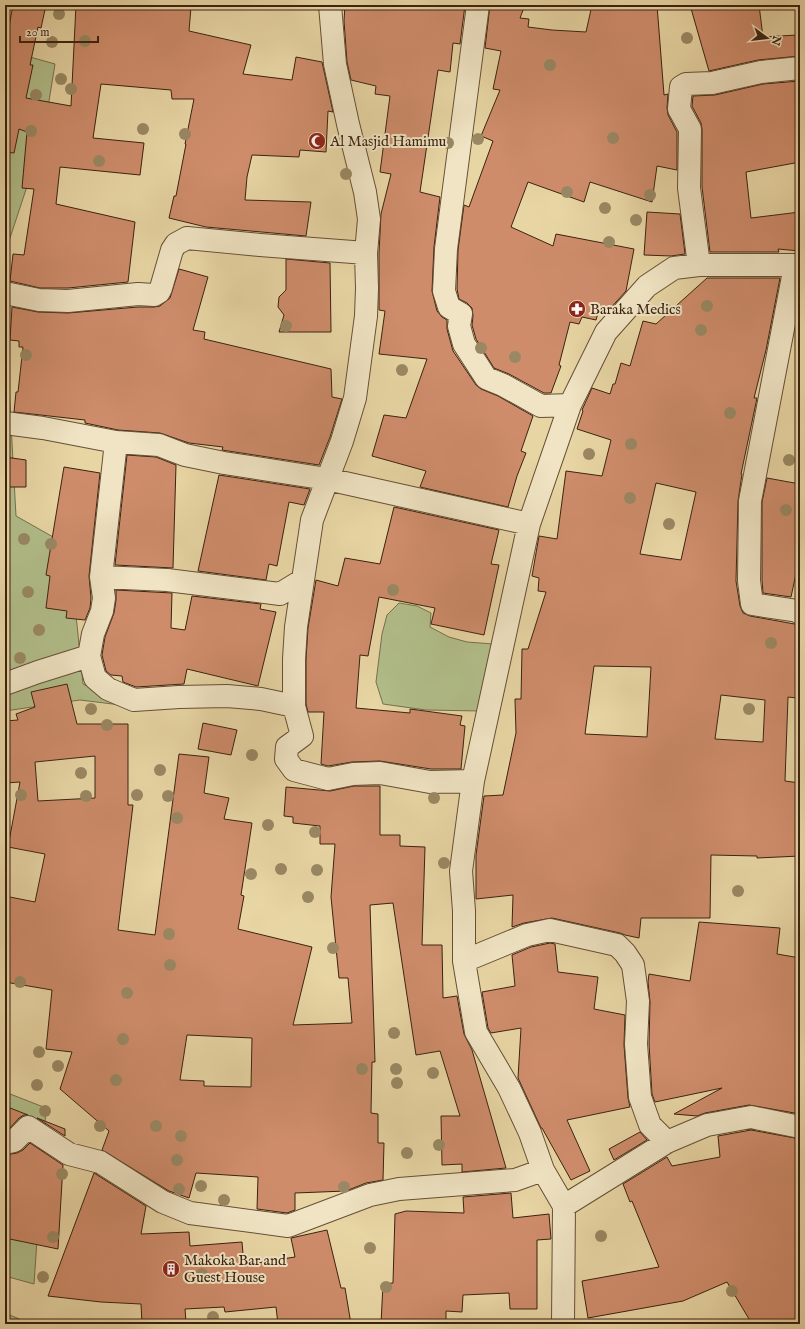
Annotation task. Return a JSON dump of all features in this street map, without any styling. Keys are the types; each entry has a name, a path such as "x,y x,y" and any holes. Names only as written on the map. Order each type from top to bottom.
{"street":[{"path":"330,5 335,64 365,192 369,219 366,253 366,316 355,398 342,442 312,520 295,646 294,706 302,736 286,747 286,759 294,770 328,779 353,774 380,773 430,782 473,781"},
{"path":"478,5 446,249 444,291 449,308 461,314 460,326 464,344 486,378 503,385 541,406 570,405"},
{"path":"699,265 689,188 690,129 679,109 681,87 686,84 712,83 761,72 800,68"},
{"path":"5,292 39,300 68,301 138,294 154,295 159,292 161,288 172,250 176,244 187,238 366,253"},
{"path":"563,1324 564,1206 544,1170 530,1133 509,1088 476,1032 464,962 462,871 473,781 529,524 570,405 606,332 647,286 674,268 699,265 797,265 750,502 749,581 752,604 798,611 800,613"},
{"path":"5,423 43,428 116,442 159,445 185,455 224,463 327,479 529,524"},
{"path":"116,442 101,577 104,598 102,611 93,634 89,656 95,678 108,689 134,700 227,696 261,699 294,706"},
{"path":"101,577 166,580 280,594 303,580"},
{"path":"5,684 89,656"},
{"path":"464,962 527,935 550,930 616,945 625,953 632,965 638,1001 636,1044 640,1097 650,1125 666,1142"},
{"path":"564,1206 666,1142 707,1125 751,1117 800,1127"},
{"path":"5,1143 14,1140 28,1127 69,1154 100,1162 163,1202 190,1213 288,1226 370,1195 399,1189 515,1180 544,1170"}],"green space":[{"path":"5,50 55,64 43,138 5,253"},
{"path":"5,313 16,516 69,546 83,684 137,707 80,700 5,711"},
{"path":"399,603 417,606 431,613 430,627 449,637 467,642 493,644 481,711 426,710 383,704 376,682 382,634 387,615"},
{"path":"5,1092 46,1108 34,1284 5,1276"},
{"path":"5,1313 31,1324 5,1324"}],"building":[{"path":"13,5 46,5 41,28 38,27 30,65 33,65 26,98 71,106 76,5 169,5 191,7 189,31 251,45 243,74 292,80 296,57 322,62 333,112 328,111 326,152 300,150 299,157 252,155 247,177 245,200 311,202 306,236 206,227 169,218 174,196 176,196 194,99 172,99 171,90 101,84 93,138 144,143 140,175 60,167 56,204 135,222 128,282 68,288 40,288 10,281 13,254 24,255 34,189 22,188 27,132 19,129 14,153 5,152 5,48"},
{"path":"345,5 465,5 460,44 453,43 450,72 438,70 420,192 440,197 434,247 432,291 437,311 447,320 447,329 453,351 476,385 533,416 521,451 526,453 517,476 508,507 420,487 426,471 372,456 384,415 406,418 427,359 379,354 385,311 379,310 381,214 391,174 380,172 390,96 375,94 376,86 351,80 347,62 344,21"},
{"path":"490,5 525,5 520,18 529,19 528,27 586,32 592,5 657,5 664,95 668,94 668,115 677,132 677,170 657,166 652,202 590,182 584,202 528,182 511,227 553,246 556,234 634,249 626,291 607,312 599,310 596,320 582,317 579,324 570,322 559,365 561,366 551,393 544,393 509,374 494,368 476,339 472,325 472,308 467,303 459,299 457,289 458,250 464,205 469,207 493,141 481,136 500,90 493,89 501,51 485,48"},
{"path":"690,5 759,5 763,37 797,35 800,56 758,60 709,71"},
{"path":"800,81 800,162 746,172 751,218 800,212 800,251 778,249 779,252 710,252 702,187 702,129 701,123 692,106 693,96 715,95 763,84"},
{"path":"647,212 680,214 685,254 671,256 644,255"},
{"path":"286,259 330,263 331,332 279,332 284,315 278,307 279,297 286,290"},
{"path":"179,269 208,277 193,330 205,332 204,339 331,369 332,397 342,399 319,465 222,450 223,447 189,443 160,433 118,430 85,423 85,420 14,412 16,392 18,392 23,347 19,347 19,341 10,340 12,307 38,312 68,313 160,306 170,298"},
{"path":"707,278 780,278 766,350 754,398 757,398 741,474 738,501 736,581 740,606 743,613 750,616 800,625 800,672 797,698 788,697 785,781 800,783 800,856 757,858 757,856 711,855 710,918 641,918 639,938 552,918 524,923 512,927 513,895 476,899 476,855 484,796 503,795 516,733 515,699 521,699 522,649 528,649 546,592 538,591 539,578 532,576 539,536 557,539 566,471 602,476 611,440 577,429 583,411 582,410 592,388 610,394 613,384 615,384 621,363 630,366 643,321 656,324","holes":["656,483 696,492 681,560 640,554","594,666 651,667 647,737 585,734","721,695 765,700 763,742 715,739"]},
{"path":"127,455 156,457 176,465 173,568 115,565"},
{"path":"5,457 26,460 26,487 5,487"},
{"path":"64,467 100,473 89,576 91,598 90,608 85,620 66,618 67,611 46,608 50,576 46,575"},
{"path":"219,475 310,489 304,505 289,502 277,566 269,564 266,580 198,571"},
{"path":"767,478 800,484 800,555 791,597 763,593 762,502"},
{"path":"394,507 499,530 491,564 499,565 484,635 431,624 435,608 379,597 368,656 360,655 356,708 410,713 410,709 462,716 460,725 465,726 461,769 431,769 380,761 352,762 328,766 321,764 324,712 308,712 306,704 308,628 316,580 338,586 345,558 380,564"},
{"path":"116,590 172,593 171,628 185,630 192,596 261,604 260,609 276,612 258,686 187,669 184,684 136,687 123,682 122,676 111,675 106,671 102,655 105,637 114,613"},
{"path":"67,684 77,724 128,724 128,805 133,805 118,930 155,935 179,754 209,757 204,793 229,798 224,819 252,823 241,895 244,896 238,929 312,947 293,1025 352,1023 348,978 339,978 331,897 335,844 320,844 320,826 293,823 293,817 284,816 286,787 330,791 354,786 380,786 380,835 400,835 400,846 425,847 422,945 442,945 443,998 457,996 464,1034 472,1050 506,1168 462,1172 462,1164 442,1165 441,1116 460,1116 440,1051 416,1055 393,903 370,905 375,1062 372,1062 371,1113 378,1114 378,1143 384,1143 383,1180 366,1183 346,1191 295,1193 295,1210 287,1213 257,1209 258,1177 196,1173 189,1198 169,1191 102,1150 109,1131 60,1089 72,1052 46,1049 52,990 5,982 5,896 35,902 45,854 8,847 20,782 5,783 5,721 18,720 16,714 35,707 31,692","holes":["95,756 95,798 38,801 35,762","187,1035 252,1038 251,1087 204,1086 204,1081 180,1080"]},
{"path":"203,723 237,730 231,755 198,749"},
{"path":"699,922 780,928 777,954 800,958 800,1114 749,1105 705,1113 697,1116 674,1114 722,1088 655,1102 652,1094 649,1044 649,974 690,981"},
{"path":"550,943 555,944 558,972 598,977 594,1009 625,1015 624,1045 630,1107 567,1120 590,1171 571,1180 541,1128 518,1078 521,1028 491,1033 488,1028 482,992 515,986 512,955 531,947"},
{"path":"5,1106 28,1115 24,1115 19,1118 8,1130 5,1130"},
{"path":"37,1118 65,1129 65,1136"},
{"path":"751,1130 800,1139 800,1324 752,1324 727,1282 683,1301 588,1318 582,1281 659,1267 632,1201 630,1202 623,1184 667,1157 672,1166 720,1157 718,1136"},
{"path":"640,1132 647,1140 614,1160 609,1149"},
{"path":"30,1143 63,1165 58,1249 5,1238 5,1155 17,1153 23,1150"},
{"path":"94,1173 146,1206 141,1234 189,1232 190,1246 242,1242 244,1265 295,1257 291,1238 327,1230 341,1288 345,1288 351,1324 278,1324 276,1307 225,1312 224,1307 185,1309 186,1322 142,1324 141,1304 101,1302 48,1296"},
{"path":"511,1193 513,1218 549,1214 551,1239 537,1240 537,1309 510,1309 509,1293 463,1295 462,1312 446,1311 446,1324 381,1324 383,1284 393,1283 395,1214 406,1211 464,1213 463,1197"}],"place":[{"name":"Al Masjid Hamimu","path":"317,141"},
{"name":"Baraka Medics","path":"577,309"},
{"name":"Makoka Bar and Guest House","path":"171,1269"}]}
